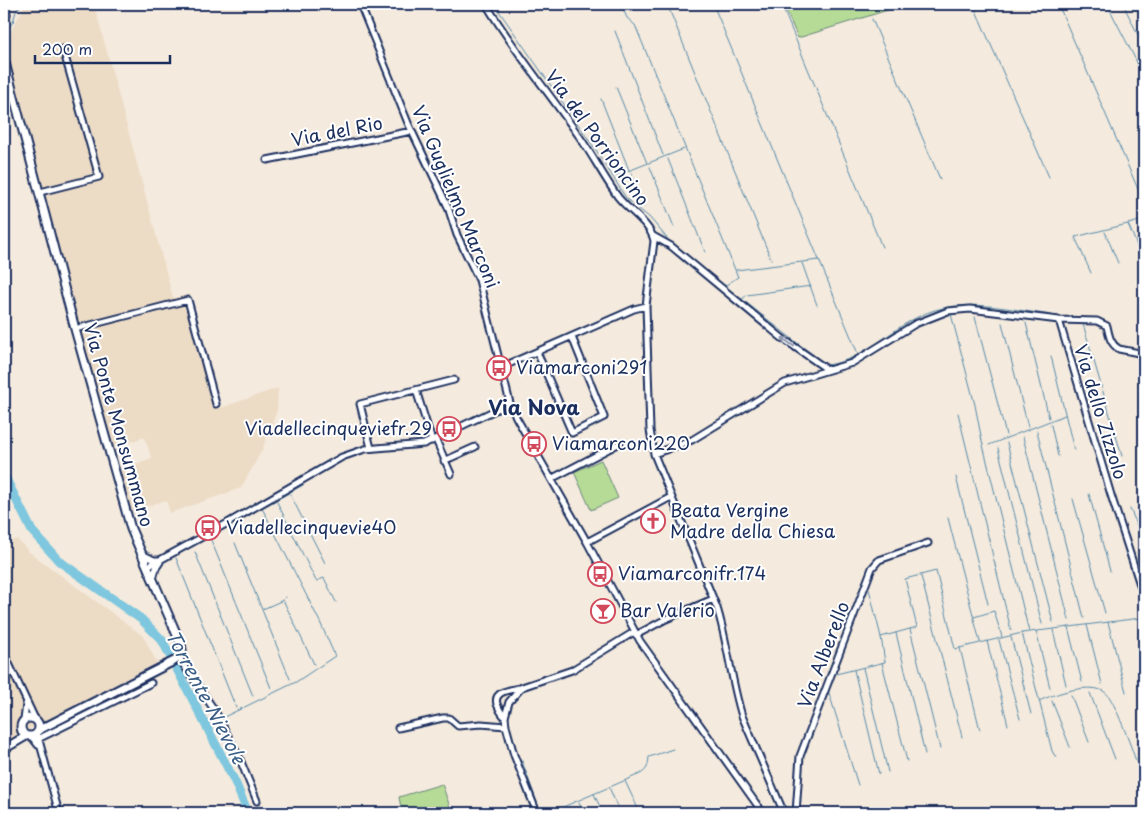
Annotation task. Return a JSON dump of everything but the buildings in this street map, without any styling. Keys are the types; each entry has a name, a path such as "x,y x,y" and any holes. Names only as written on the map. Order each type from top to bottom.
{"street":[{"path":"4,21 5,9 12,4"},
{"name":"Via Guglielmo Marconi","path":"360,4 412,132 448,207 457,235 479,280 510,403 523,430 587,542 635,633 655,664 761,811"},
{"name":"Via del Porrioncino","path":"486,4 618,196 628,209 651,231 653,236 671,246 782,338 828,370"},
{"path":"40,192 98,177 63,49"},
{"name":"Via Ponte Monsummano","path":"4,59 75,329 131,529 180,642 182,651 178,659"},
{"name":"Via del Rio","path":"267,160 412,132"},
{"path":"653,236 646,306 650,430 654,454 723,628 737,700 742,716 784,813"},
{"path":"75,329 188,300 216,404"},
{"path":"502,367 646,306"},
{"path":"654,454 692,440 785,383 861,359 915,324 948,311 970,309 1059,320 1097,321 1107,326 1111,342 1115,347 1144,354"},
{"name":"Via dello Zizzolo","path":"1059,320 1110,495 1144,597"},
{"path":"537,352 572,433 604,417 572,337"},
{"path":"371,448 360,404 454,380"},
{"path":"416,390 434,440 451,474"},
{"path":"147,567 329,464 354,452 371,448 415,445 434,440 510,403"},
{"path":"551,479 620,443"},
{"path":"444,461 475,447"},
{"path":"587,542 671,497"},
{"name":"Via Alberello","path":"796,813 800,756 872,568 879,560 928,543"},
{"path":"141,554 154,560 162,560"},
{"path":"153,580 156,568 162,560"},
{"path":"505,718 500,712 496,700 496,697 500,694 572,670 635,633 713,599"},
{"path":"4,652 26,704 47,766 59,813"},
{"path":"20,729 35,731 59,723 178,659 215,710 239,757 257,801"},
{"path":"6,748 35,731 59,723 151,684"},
{"path":"522,687 512,699 505,718 514,754 537,813"},
{"path":"6,748 20,729 24,720 26,704"},
{"path":"24,720 28,718 35,731"},
{"path":"398,728 443,718 449,718 458,726 481,724 506,726"},
{"path":"750,813 761,811"}],"shaded area":[{"path":"26,4 94,4 173,298 190,295 221,408 278,388 277,410 262,450 241,488 170,513 166,500 132,511 119,470 152,458 144,437 105,451 99,433 101,417 38,174 4,52 14,25"},
{"path":"17,539 29,552 143,636 157,663 4,742 4,543"}],"green space":[{"path":"783,4 907,4 798,38"},
{"path":"601,460 618,498 591,510 574,472"},
{"path":"442,784 452,813 402,813 399,797"}],"waterway":[{"path":"5,49 7,44 6,31 13,22 16,11 22,4"},
{"path":"494,4 596,150 626,198 650,218 671,243 827,365 842,362 856,356 907,323 935,310 964,305 978,305 1052,315"},
{"path":"621,4 627,18 635,25 738,277 726,285"},
{"path":"667,4 771,259"},
{"path":"713,4 858,354"},
{"path":"781,4 882,247"},
{"path":"973,4 1049,177"},
{"path":"1058,4 1144,203"},
{"path":"1107,4 1144,76"},
{"path":"1123,4 1144,47"},
{"path":"1140,4 1144,13"},
{"path":"872,19 940,179"},
{"path":"615,31 663,155"},
{"path":"616,87 647,163"},
{"path":"601,99 629,170"},
{"path":"613,175 618,175 684,149"},
{"path":"668,159 705,252"},
{"path":"650,167 674,227"},
{"path":"631,173 644,206"},
{"path":"1091,273 1075,237 1144,220"},
{"path":"1128,224 1144,262"},
{"path":"1105,232 1118,263"},
{"path":"736,270 819,260"},
{"path":"802,263 817,305"},
{"path":"742,299 747,295 811,286"},
{"path":"951,314 975,405 982,441 1029,632"},
{"path":"975,317 1006,435"},
{"path":"1002,323 1028,427"},
{"path":"1026,323 1049,418"},
{"path":"1083,324 1122,456"},
{"path":"1051,356 1074,450"},
{"path":"958,413 1011,630"},
{"path":"989,445 1065,415"},
{"path":"1051,425 1058,456"},
{"path":"1037,431 1084,618"},
{"path":"1023,437 1069,620"},
{"path":"1007,443 1053,622"},
{"path":"998,448 1042,624"},
{"name":"Torrente Nievole","path":"4,475 32,531 59,561 141,619 162,640 235,782 248,813"},
{"path":"956,477 988,604"},
{"path":"222,718 296,682 335,656 320,622 262,508 303,485"},
{"path":"290,494 325,563"},
{"path":"1089,494 1110,571"},
{"path":"1073,499 1105,613"},
{"path":"277,502 316,581 324,578 336,602"},
{"path":"1130,509 1144,540"},
{"path":"948,518 980,642"},
{"path":"211,540 271,688"},
{"path":"235,543 290,679"},
{"path":"195,552 253,696"},
{"path":"176,558 236,708"},
{"path":"881,637 917,627 905,579 936,571 955,649 1022,633 1141,618"},
{"path":"921,576 962,737"},
{"path":"832,675 885,662 869,589"},
{"path":"263,609 286,597"},
{"path":"283,600 314,664"},
{"path":"974,617 994,611 1002,637"},
{"path":"1108,622 1126,692"},
{"path":"1087,625 1102,684"},
{"path":"1068,627 1082,682"},
{"path":"910,629 940,749"},
{"path":"1053,630 1066,685"},
{"path":"1036,631 1050,688"},
{"path":"896,633 925,754"},
{"path":"1022,633 1052,751 1057,756"},
{"path":"1011,637 1031,714"},
{"path":"999,640 1020,719"},
{"path":"987,641 1008,725"},
{"path":"960,648 980,730"},
{"path":"882,663 907,761"},
{"path":"863,668 888,772"},
{"path":"854,670 879,774"},
{"path":"1039,701 1063,692 1083,688 1092,688 1106,693 1118,714 1136,761"},
{"path":"828,690 858,785"},
{"path":"1090,693 1115,759"},
{"path":"1071,695 1089,742"},
{"path":"1052,701 1070,747"},
{"path":"549,813 640,774 646,769 649,757 673,749"},
{"path":"522,761 541,813"},
{"path":"625,781 640,813"},
{"path":"609,787 620,813"},
{"path":"594,794 603,813"},
{"path":"579,803 584,813"}],"place":[{"name":"Viamarconi291","path":"499,368"},
{"name":"Viadellecinqueviefr.29","path":"449,429"},
{"name":"Viamarconi220","path":"534,444"},
{"name":"Beata Vergine Madre della Chiesa","path":"653,521"},
{"name":"Viadellecinquevie40","path":"208,528"},
{"name":"Viamarconifr.174","path":"600,574"},
{"name":"Bar Valerio","path":"603,611"}],"district":[{"name":"Via Nova","path":"534,408"}]}
